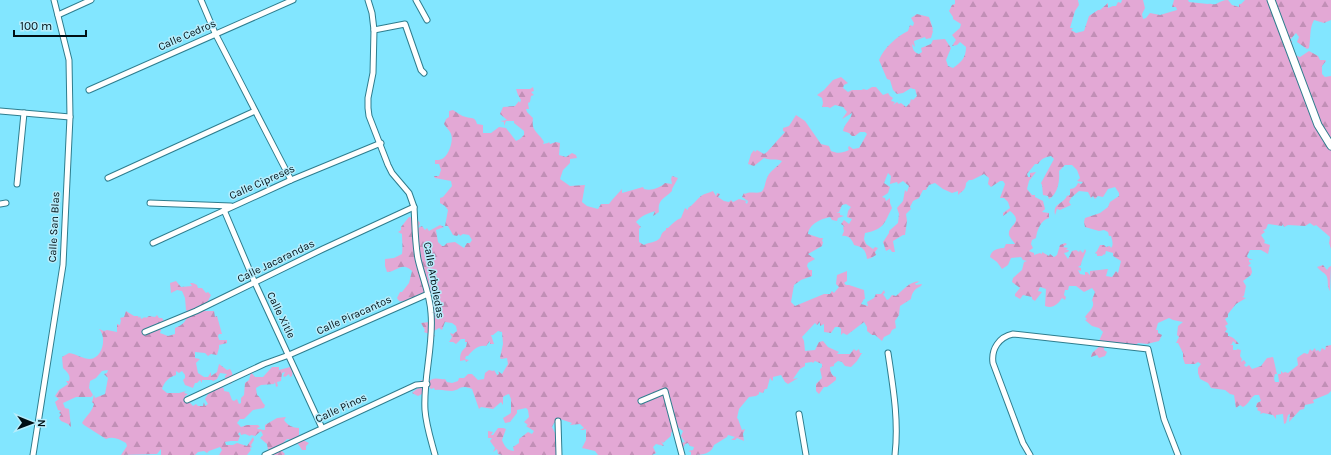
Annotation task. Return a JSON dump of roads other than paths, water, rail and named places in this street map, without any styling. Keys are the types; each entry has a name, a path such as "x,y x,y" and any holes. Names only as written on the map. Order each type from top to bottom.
{"main road":[{"path":"1272,0 1318,126 1331,146"}],"street":[{"name":"Calle San Blas","path":"33,455 62,265 70,116 69,60 54,0"},
{"path":"58,15 91,0"},
{"path":"201,0 215,33 291,180"},
{"name":"Calle Cedros","path":"89,90 215,33 294,0"},
{"name":"Calle Arboledas","path":"368,0 372,13 374,30 373,73 368,98 368,108 390,169 409,193 414,207 418,259 428,294 431,313 431,346 425,410 435,455"},
{"path":"416,0 426,20"},
{"path":"374,30 405,24 421,70 424,73"},
{"path":"0,111 70,116"},
{"path":"108,178 255,112"},
{"path":"17,184 24,113"},
{"name":"Calle Cipreses","path":"153,243 291,180 381,143"},
{"path":"150,203 235,206"},
{"name":"Calle Jacarandas","path":"145,332 196,311 323,249 414,207"},
{"name":"Calle Xitle","path":"224,210 254,283 322,428"},
{"name":"Calle Piracantos","path":"188,400 264,364 289,355 428,294"},
{"path":"1030,455 1023,444 993,363 992,356 994,349 1001,339 1013,334 1148,349 1164,419 1178,455"},
{"path":"888,353 897,416 895,455"},
{"name":"Calle Pinos","path":"265,455 416,385 427,384"},
{"path":"641,401 666,391 682,455"},
{"path":"799,414 806,455"},
{"path":"558,421 559,455"}]}
